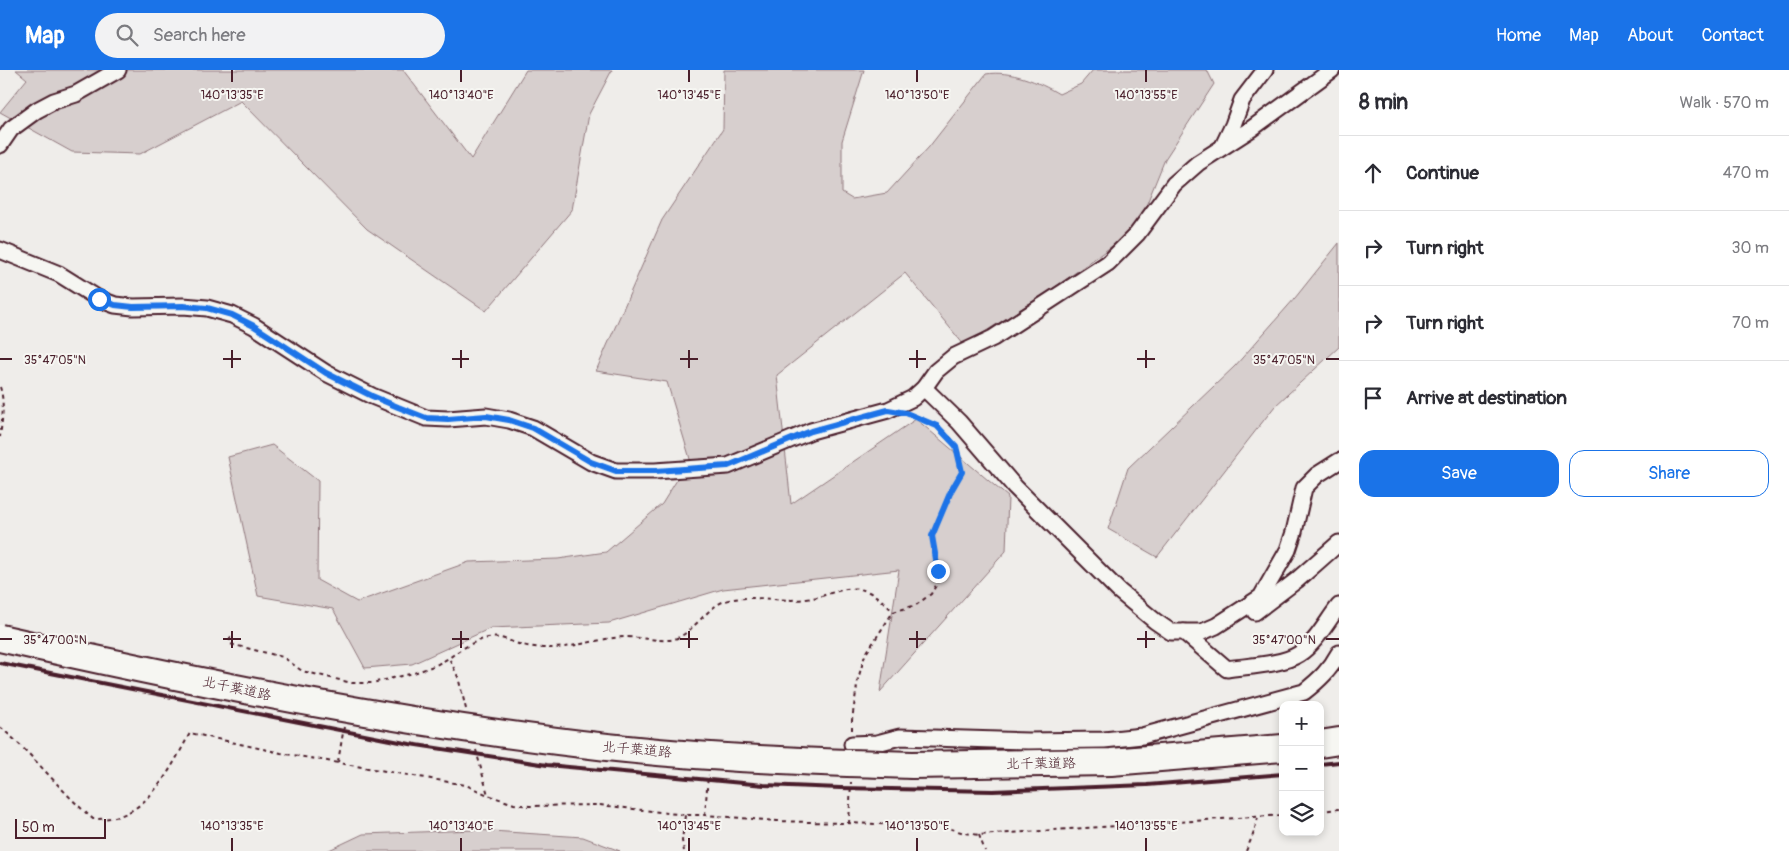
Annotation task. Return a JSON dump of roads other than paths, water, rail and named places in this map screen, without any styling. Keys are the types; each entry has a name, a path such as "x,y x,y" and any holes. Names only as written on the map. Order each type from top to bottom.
{"highway":[{"name":"北千葉道路","path":"0,638 284,698 405,719 608,747 808,762 912,765 1111,762 1279,748"},
{"path":"1324,744 1339,742"}],"street":[{"path":"0,145 11,129 37,110 54,101 76,94 118,70"},
{"path":"1223,146 1242,100 1265,70"},
{"path":"0,250 59,274 99,299 115,305 207,308 232,315 254,326 326,373 381,400 426,418 448,419 486,416 509,420 533,428 591,462 616,471 655,471 728,466 811,431 888,410 913,398 924,388 936,371 953,357 992,338 1108,263 1137,234 1174,184 1198,163 1251,129 1332,70"},
{"path":"924,388 959,422 1015,487 1119,591 1171,632 1202,632 1216,626 1261,597 1288,550 1304,488 1317,475 1339,461"},
{"path":"1216,626 1236,626 1297,580 1339,543"},
{"path":"1184,632 1227,669 1277,662 1287,660 1309,646 1339,606"},
{"path":"852,744 877,743 900,737 1028,741 1104,740 1142,736 1304,692 1322,678 1339,653"}],"railway":[{"path":"0,663 410,744 547,765 764,785 993,791 1147,785 1279,774"},
{"path":"1324,764 1339,762"}]}
